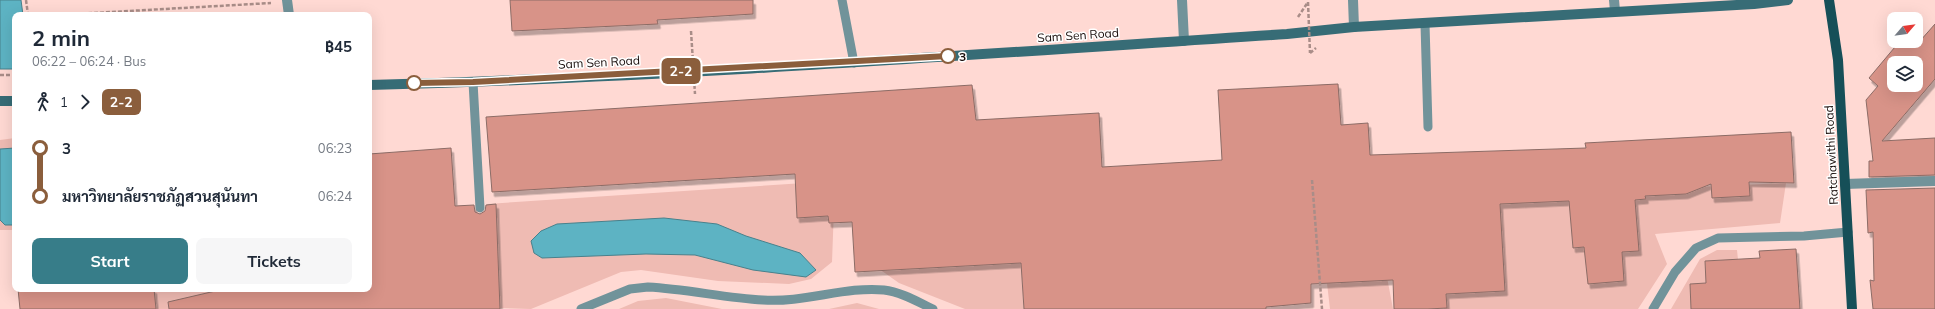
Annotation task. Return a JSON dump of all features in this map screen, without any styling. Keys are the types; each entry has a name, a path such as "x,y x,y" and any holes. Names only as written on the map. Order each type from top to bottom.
{"main road":[{"name":"Sam Sen Road","path":"372,84 473,82 854,63 1287,34 1354,27 1754,4 1788,0"},
{"name":"Ratchawithi Road","path":"1829,0 1838,60 1852,309"},
{"path":"0,101 12,101"}],"street":[{"path":"1182,0 1184,41"},
{"path":"1353,0 1354,27"},
{"path":"1614,0 1615,11"},
{"path":"287,1 289,12"},
{"path":"1845,184 1935,181"}],"lane":[{"path":"842,0 854,63"},
{"path":"1425,24 1428,127"},
{"path":"473,82 480,208"},
{"path":"1653,309 1675,272 1696,248 1718,238 1804,236 1848,232"},
{"path":"581,309 630,289 648,287 764,300 800,300 865,290 885,290 904,296 927,308"}],"path":[{"path":"26,0 28,12"},
{"path":"107,12 287,1"},
{"path":"1308,2 1310,53"},
{"path":"691,31 695,94"},
{"path":"0,75 12,75"},
{"path":"1312,180 1322,309"}],"shaded area":[{"path":"12,138 12,230 0,230 0,140"},
{"path":"835,181 832,262 811,279 789,284 718,281 641,270 621,272 531,309 499,308 487,204"},
{"path":"1786,183 1780,223 1655,234 1667,264 1638,309 1444,309 1436,199"},
{"path":"1374,208 1393,309 1330,309 1319,215"},
{"path":"1717,250 1737,250 1743,309 1671,309 1700,259"},
{"path":"1021,263 1024,309 965,309 899,283 882,271"},
{"path":"154,292 208,292 214,309 156,309"},
{"path":"666,298 722,309 619,309 638,301"},
{"path":"857,303 879,309 829,309"}],"water":[{"path":"0,0 21,0 23,12 12,12 12,69 0,69"},
{"path":"12,148 12,225 5,225 0,220 0,149"},
{"path":"664,218 717,224 746,236 800,253 816,270 806,277 753,270 695,255 646,254 542,258 534,253 531,241 541,231 557,224"}],"building":[{"path":"510,0 753,0 753,14 657,20 658,24 512,31"},
{"path":"1935,24 1935,79 1882,141 1935,138 1935,175 1869,177 1869,161 1873,161 1866,100 1878,86 1869,78 1887,57 1887,92 1923,92 1923,56 1887,56 1894,48 1923,48 1923,38"},
{"path":"1338,84 1341,125 1368,123 1370,155 1586,148 1585,143 1791,132 1794,183 1749,182 1750,196 1712,198 1711,184 1686,194 1645,196 1646,199 1635,200 1639,251 1622,252 1624,281 1588,284 1584,247 1573,248 1569,201 1500,204 1505,291 1446,294 1447,308 1428,309 1394,309 1393,280 1311,284 1311,303 1266,307 1266,309 1024,309 1021,263 855,272 852,222 829,223 828,216 797,218 795,174 492,192 486,117 972,85 976,120 1099,113 1102,167 1222,160 1218,90"},
{"path":"451,148 455,206 474,205 475,212 480,214 485,211 486,205 496,204 500,309 169,309 168,302 211,292 372,292 372,154"},
{"path":"1935,188 1935,309 1873,309 1870,280 1874,281 1873,232 1868,233 1866,190"},
{"path":"1796,249 1800,309 1691,309 1690,284 1706,283 1705,261 1760,258 1759,251"},
{"path":"18,292 154,292 156,309 20,309"}],"bus line":[{"name":"2-2","path":"414,83 473,82 854,63 948,56"}],"place":[{"name":"3","path":"948,56"}]}
